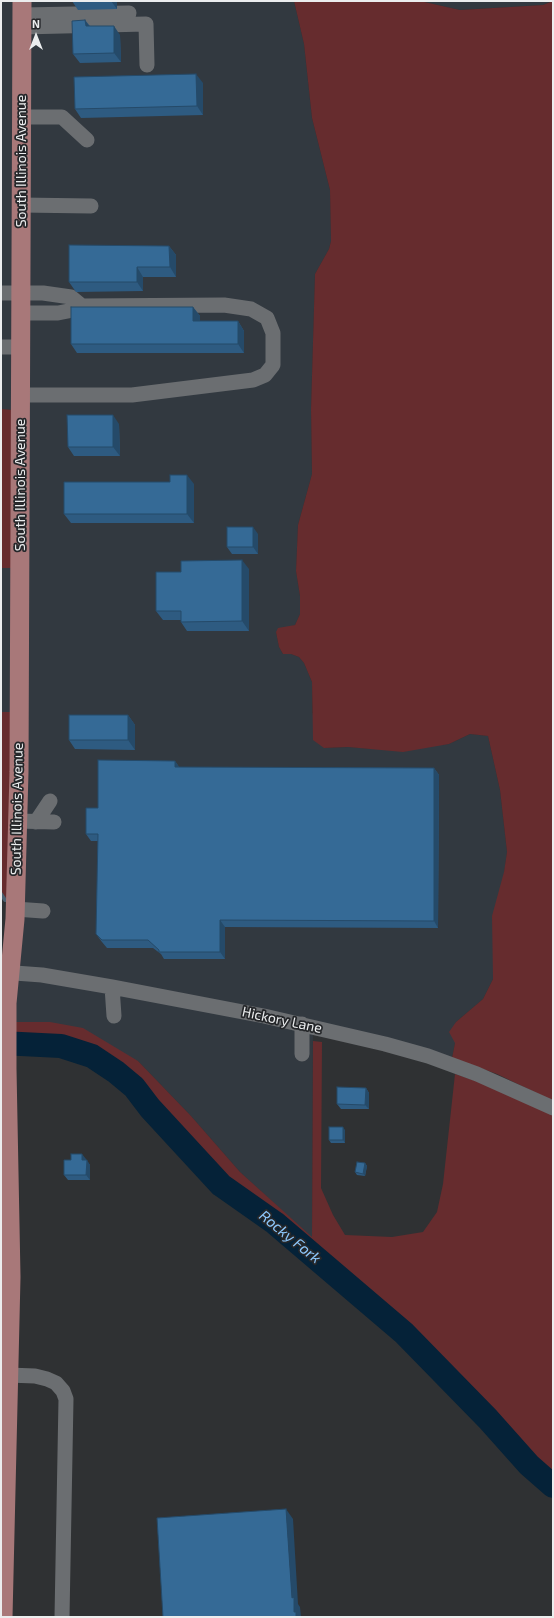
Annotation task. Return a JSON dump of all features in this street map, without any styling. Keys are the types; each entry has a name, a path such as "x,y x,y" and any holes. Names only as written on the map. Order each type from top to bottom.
{"main road":[{"name":"South Illinois Avenue","path":"3,1617 4,1435 8,1374 11,1276 5,1123 7,1010 5,972 27,822 20,395 22,14"}],"street":[{"path":"22,14 129,13"},
{"path":"22,14 146,24 148,65"},
{"path":"22,117 62,117 87,140"},
{"path":"21,205 91,206"},
{"path":"1,293 42,293 71,297 82,306"},
{"path":"20,313 58,313 82,306 224,305 251,309 267,318 273,333 273,365 265,375 253,380 132,395 20,395"},
{"path":"1,347 20,347"},
{"path":"27,822 50,801"},
{"path":"27,822 54,822"},
{"path":"15,909 43,911"},
{"name":"Hickory Lane","path":"5,972 42,975 112,987 302,1024 408,1050 428,1056 500,1084 553,1108"},
{"path":"112,987 114,1016"},
{"path":"302,1024 302,1054"},
{"path":"8,1374 35,1376 47,1379 56,1383 63,1391 66,1399 62,1617"}],"shaded area":[{"path":"1,1 294,1 304,44 312,118 330,190 331,241 329,249 315,274 311,409 312,474 298,525 296,571 300,596 300,614 295,625 276,632 279,647 283,654 291,654 299,657 304,663 312,682 312,712 324,748 348,747 373,749 449,744 470,734 488,736 500,790 507,852 493,957 493,979 483,999 456,1022 455,1043 452,1058 313,1033 312,1238 240,1172 191,1116 138,1061 1,1023 8,906 11,712 1,712 1,568 13,568 13,410 1,409"},
{"path":"294,1 420,1 460,10 543,5 553,1 553,1101 497,1074 452,1058 455,1043 449,1032 456,1022 483,999 493,979 492,916 504,872 507,852 500,790 488,736 470,734 449,744 403,752 348,747 324,748 313,740 312,682 304,663 299,657 291,654 283,654 279,647 276,632 278,628 295,625 300,614 300,596 296,571 298,525 312,474 311,409 315,274 329,249 331,241 330,190 312,118 304,44"},
{"path":"420,1 552,1 543,5 460,10"},
{"path":"1,409 14,410 13,568 1,568"},
{"path":"1,712 11,712 8,898 3,898 1,900"},
{"path":"16,1022 50,1022 83,1028 138,1061 191,1116 240,1172 312,1237 313,1041 322,1042 321,1188 333,1215 345,1235 392,1237 423,1232 437,1212 443,1184 455,1074 479,1082 553,1115 553,1486 529,1465 488,1419 404,1333 275,1223 221,1185 150,1108 134,1087 116,1072 92,1056 61,1047 16,1044"}],"building":[{"path":"85,20 86,26 114,26 114,53 73,54 72,21"},
{"path":"196,74 197,106 75,109 74,77"},
{"path":"69,245 169,246 170,267 137,267 137,282 69,282"},
{"path":"71,307 193,307 193,321 238,321 238,344 71,344"},
{"path":"67,415 113,415 113,447 68,447"},
{"path":"170,475 187,475 187,514 64,514 64,482 170,482"},
{"path":"227,527 253,527 253,547 227,547"},
{"path":"242,560 242,621 181,622 181,611 156,611 156,572 181,572 181,561"},
{"path":"69,715 128,715 128,740 69,740"},
{"path":"98,760 175,761 175,767 434,768 434,921 220,920 220,952 159,952 159,950 148,940 102,940 96,934 98,834 86,834 86,808 98,808"},
{"path":"337,1087 366,1088 365,1105 337,1104"},
{"path":"329,1127 343,1127 343,1140 329,1140"},
{"path":"71,1154 82,1154 82,1160 87,1160 86,1175 64,1175 64,1160 71,1160"},
{"path":"357,1162 365,1163 363,1174 355,1172"},
{"path":"286,1509 292,1598 294,1597 294,1612 296,1612 296,1617 163,1617 157,1518"}],"waterway":[{"path":"1,894 5,900"},
{"name":"Rocky Fork","path":"1,1043 61,1046 92,1056 116,1072 134,1087 150,1108 221,1185 275,1223 404,1333 488,1419 529,1465 553,1486"}]}
